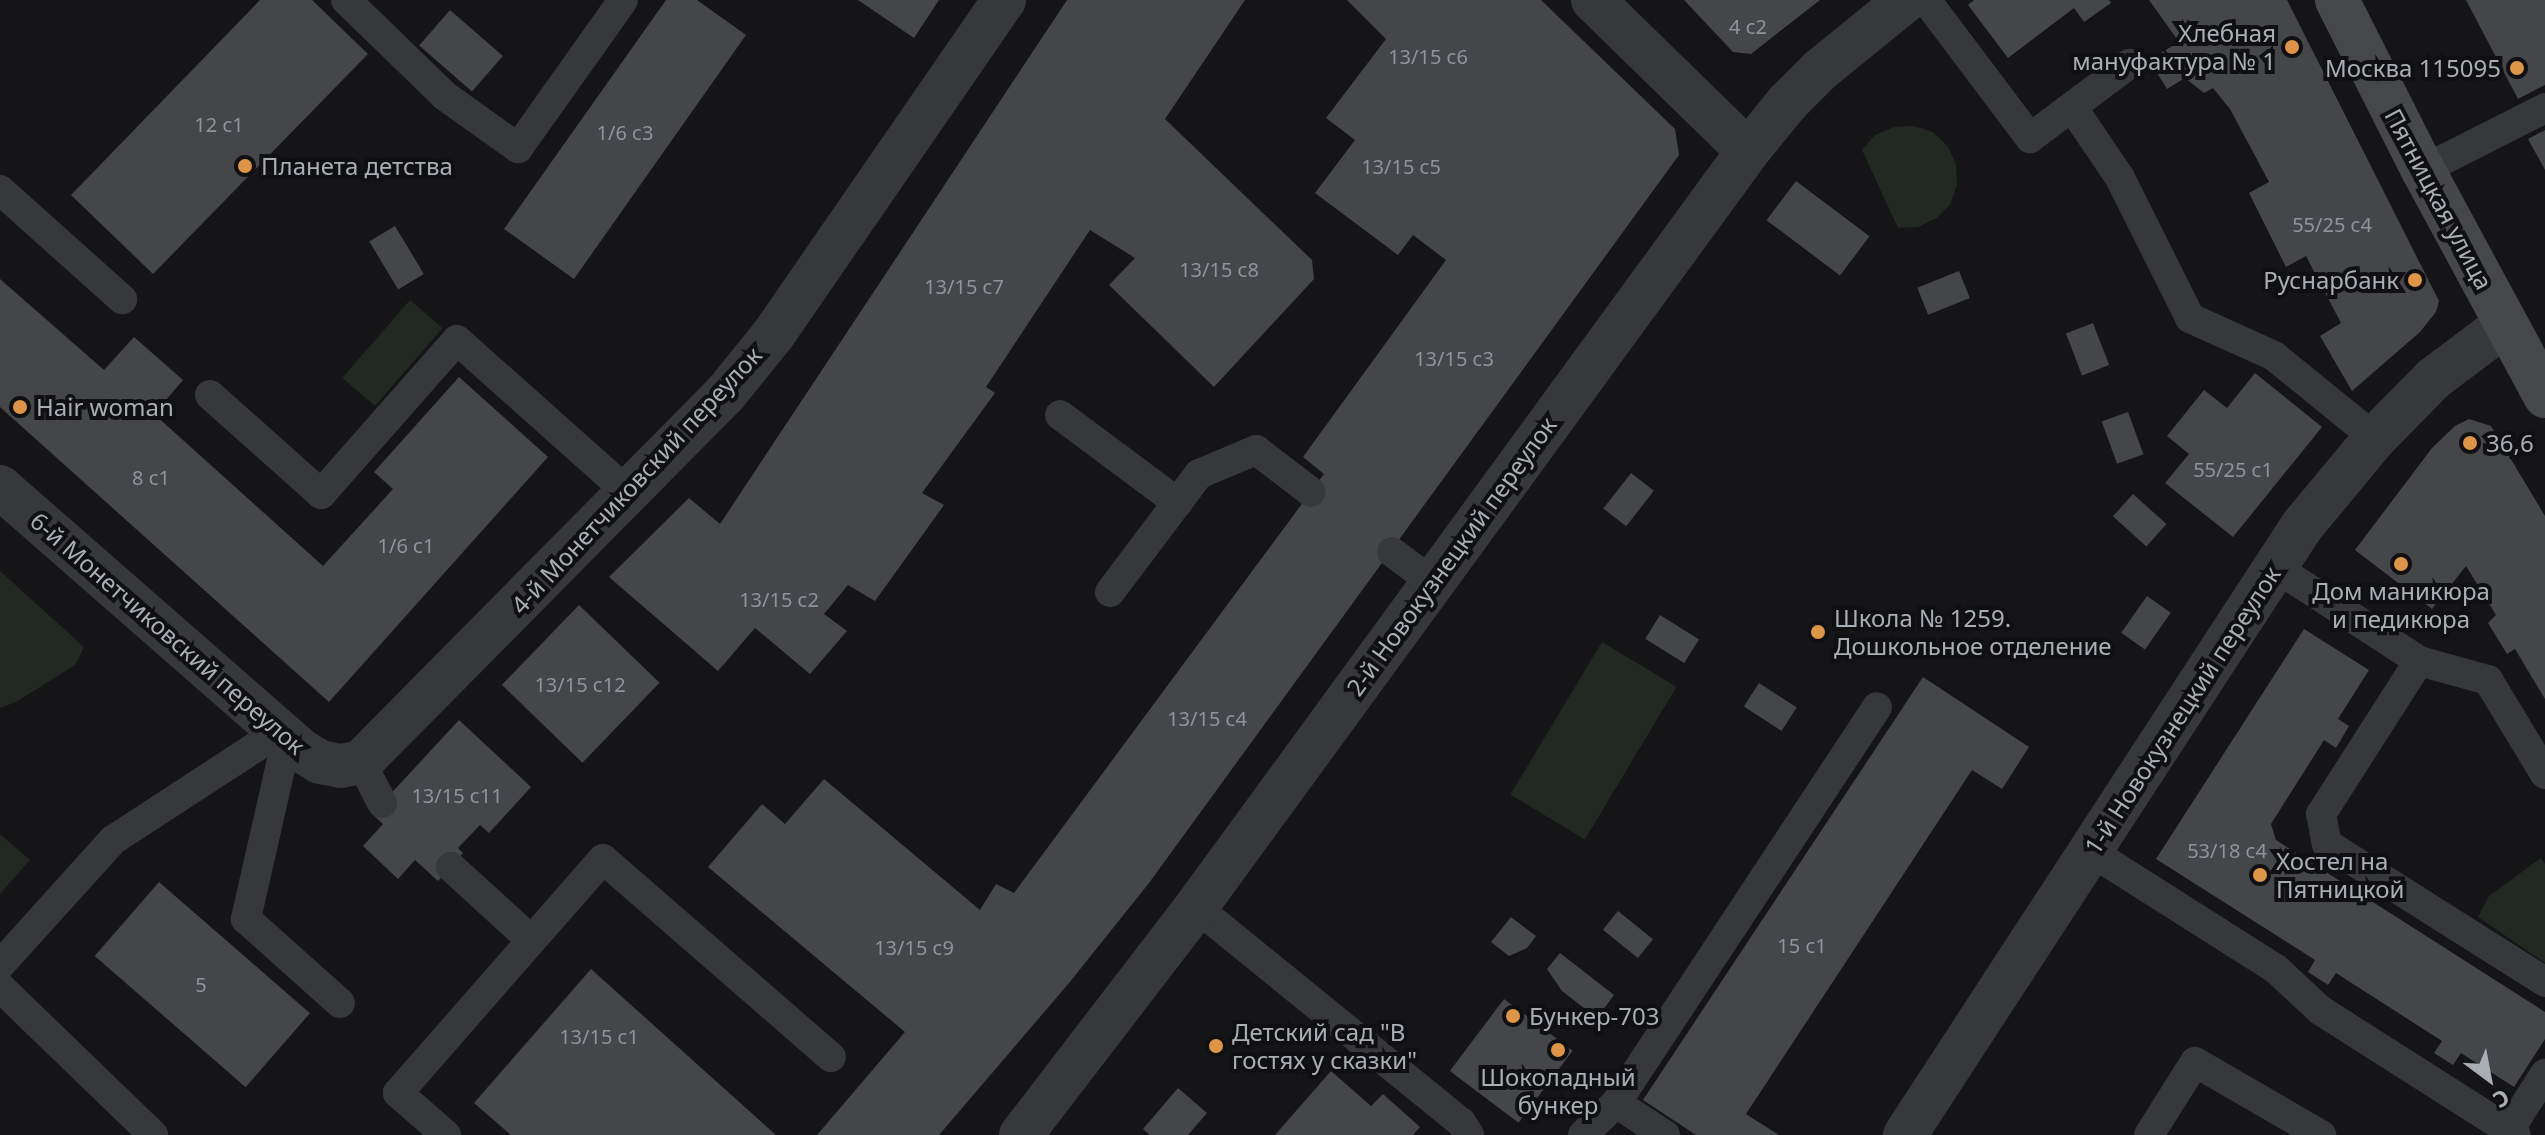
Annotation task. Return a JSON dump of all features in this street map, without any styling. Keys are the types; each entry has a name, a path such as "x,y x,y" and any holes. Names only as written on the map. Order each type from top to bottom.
{"street":[{"name":"4-й Монетчиковский переулок","path":"351,764 629,493 726,393 773,335 1004,0"},
{"path":"1593,0 1748,151"},
{"name":"2-й Новокузнецкий переулок","path":"1021,1135 1196,907 1748,151 1787,103 1820,70 1906,0"},
{"name":"Пятницкая улица","path":"2337,0 2423,170 2545,396"},
{"name":"1-й Новокузнецкий переулок","path":"1905,1135 2302,526 2375,438 2433,379 2506,324"},
{"name":"6-й Монетчиковский переулок","path":"0,487 284,735 320,762 351,764"}],"lane":[{"path":"346,0 445,96 518,148 623,0"},
{"path":"1926,0 2030,138 2129,64"},
{"path":"2072,107 2120,178 2190,318 2274,356 2375,438"},
{"path":"2423,170 2545,108"},
{"path":"0,190 122,299"},
{"path":"210,395 321,494 457,340 629,493"},
{"path":"1060,415 1178,503"},
{"path":"1110,592 1199,474 1256,450 1311,492"},
{"path":"1392,552 1432,582"},
{"path":"2275,567 2419,661 2488,680 2545,774"},
{"path":"2419,661 2321,814 2327,844 2545,982"},
{"path":"1583,1135 1616,1103 1877,707"},
{"path":"0,965 113,840 284,735"},
{"path":"284,735 246,919 340,1003"},
{"path":"351,764 382,803"},
{"path":"2090,851 2276,969 2320,1010 2513,1132 2545,1074"},
{"path":"446,1135 398,1093 603,859 831,1057"},
{"path":"451,867 531,940"},
{"path":"1196,907 1460,1131"},
{"path":"0,987 153,1135"},
{"path":"2149,1135 2195,1062 2321,1135"},
{"path":"1616,1103 1665,1135"}],"shaded area":[{"path":"1914,126 1933,132 1948,147 1956,164 1957,185 1950,204 1937,218 1918,227 1898,228 1862,150 1875,135 1894,127"},
{"path":"410,300 442,328 375,406 342,378"},
{"path":"0,571 84,647 75,665 16,702 0,708"},
{"path":"1602,642 1677,687 1585,839 1510,795"},
{"path":"0,834 30,860 0,894"},
{"path":"2541,858 2545,864 2545,963 2478,917 2489,896"}],"building":[{"path":"260,0 312,0 368,54 153,274 71,195"},
{"path":"666,0 697,0 746,35 574,279 504,229"},
{"path":"858,0 939,0 914,38"},
{"path":"1067,0 1245,0 1165,119 1312,260 1314,279 1214,387 1109,285 1135,258 1090,230 986,387 995,393 922,493 944,505 875,601 848,585 824,614 847,631 810,674 755,628 718,671 609,577 689,498 720,524"},
{"path":"1347,0 1541,0 1675,129 1679,155 1149,883 1069,983 939,1135 817,1135 905,1032 708,867 762,804 785,824 824,779 980,910 996,884 1014,893 1324,474 1303,457 1446,260 1413,235 1398,255 1315,193 1355,140 1326,118 1386,39"},
{"path":"1684,0 1820,0 1751,54 1733,52"},
{"path":"1974,0 2109,0 2111,3 2084,22 2074,8 2008,58 1968,5"},
{"path":"2149,0 2287,0 2439,301 2436,312 2420,332 2352,391 2320,336 2341,323 2306,256 2286,267 2249,193 2269,182 2230,109 2213,88 2204,93 2185,78 2167,89 2149,60 2179,42"},
{"path":"2466,0 2545,0 2545,85 2518,99"},
{"path":"450,10 503,56 472,91 419,45"},
{"path":"2545,130 2545,170 2528,139"},
{"path":"1796,181 1869,236 1840,276 1767,220"},
{"path":"395,226 424,274 398,289 369,241"},
{"path":"1959,271 1970,298 1928,315 1917,288"},
{"path":"0,279 104,370 134,337 183,380 154,414 323,566 393,489 374,472 459,377 548,457 329,702 0,407"},
{"path":"2093,323 2109,365 2082,375 2066,333"},
{"path":"2255,373 2322,427 2233,537 2165,483 2189,454 2167,436 2204,390 2227,408"},
{"path":"2128,412 2143,454 2117,464 2102,422"},
{"path":"2469,419 2491,426 2545,516 2545,699 2515,649 2507,654 2488,623 2496,615 2466,566 2432,609 2355,550 2432,448 2455,426"},
{"path":"1631,473 1654,491 1626,526 1603,508"},
{"path":"2133,494 2166,524 2146,546 2113,516"},
{"path":"2147,596 2171,613 2145,649 2121,633"},
{"path":"579,605 660,683 582,763 502,685"},
{"path":"1660,615 1699,639 1684,663 1645,639"},
{"path":"2304,629 2369,670 2338,719 2349,726 2336,748 2324,740 2271,824 2276,840 2545,1012 2545,1039 2514,1087 2461,1053 2453,1065 2434,1053 2442,1041 2336,973 2328,985 2308,972 2315,960 2156,859"},
{"path":"1923,677 2029,747 2002,789 1972,770 1746,1114 1779,1135 1696,1135 1643,1100"},
{"path":"1759,683 1797,708 1781,731 1744,706"},
{"path":"459,720 531,787 489,833 480,825 458,848 463,853 438,881 415,860 398,879 363,846 383,824 372,814"},
{"path":"159,882 310,1013 246,1087 95,956"},
{"path":"1618,911 1653,939 1638,958 1603,930"},
{"path":"1511,917 1536,936 1527,948 1509,956 1491,942"},
{"path":"1560,953 1614,995 1597,1018 1562,991 1547,969"},
{"path":"591,969 776,1135 511,1135 474,1103"},
{"path":"1504,999 1573,1051 1519,1123 1450,1071"},
{"path":"1331,1071 1371,1106 1383,1094 1420,1127 1413,1135 1275,1135"},
{"path":"1178,1088 1207,1113 1188,1135 1150,1135 1143,1129"}],"place":[{"name":"Хлебная мануфактура № 1","path":"2292,47"},
{"name":"Москва 115095","path":"2517,68"},
{"name":"Планета детства","path":"245,166"},
{"name":"Руснарбанк","path":"2415,280"},
{"name":"Hair woman","path":"20,407"},
{"name":"36,6","path":"2470,443"},
{"name":"Дом маникюра и педикюра","path":"2401,564"},
{"name":"Школа № 1259. Дошкольное отделение","path":"1818,632"},
{"name":"Хостел на Пятницкой","path":"2260,875"},
{"name":"Бункер-703","path":"1513,1016"},
{"name":"Детский сад \"В гостях у сказки\"","path":"1216,1046"},
{"name":"Шоколадный бункер","path":"1558,1050"}]}
